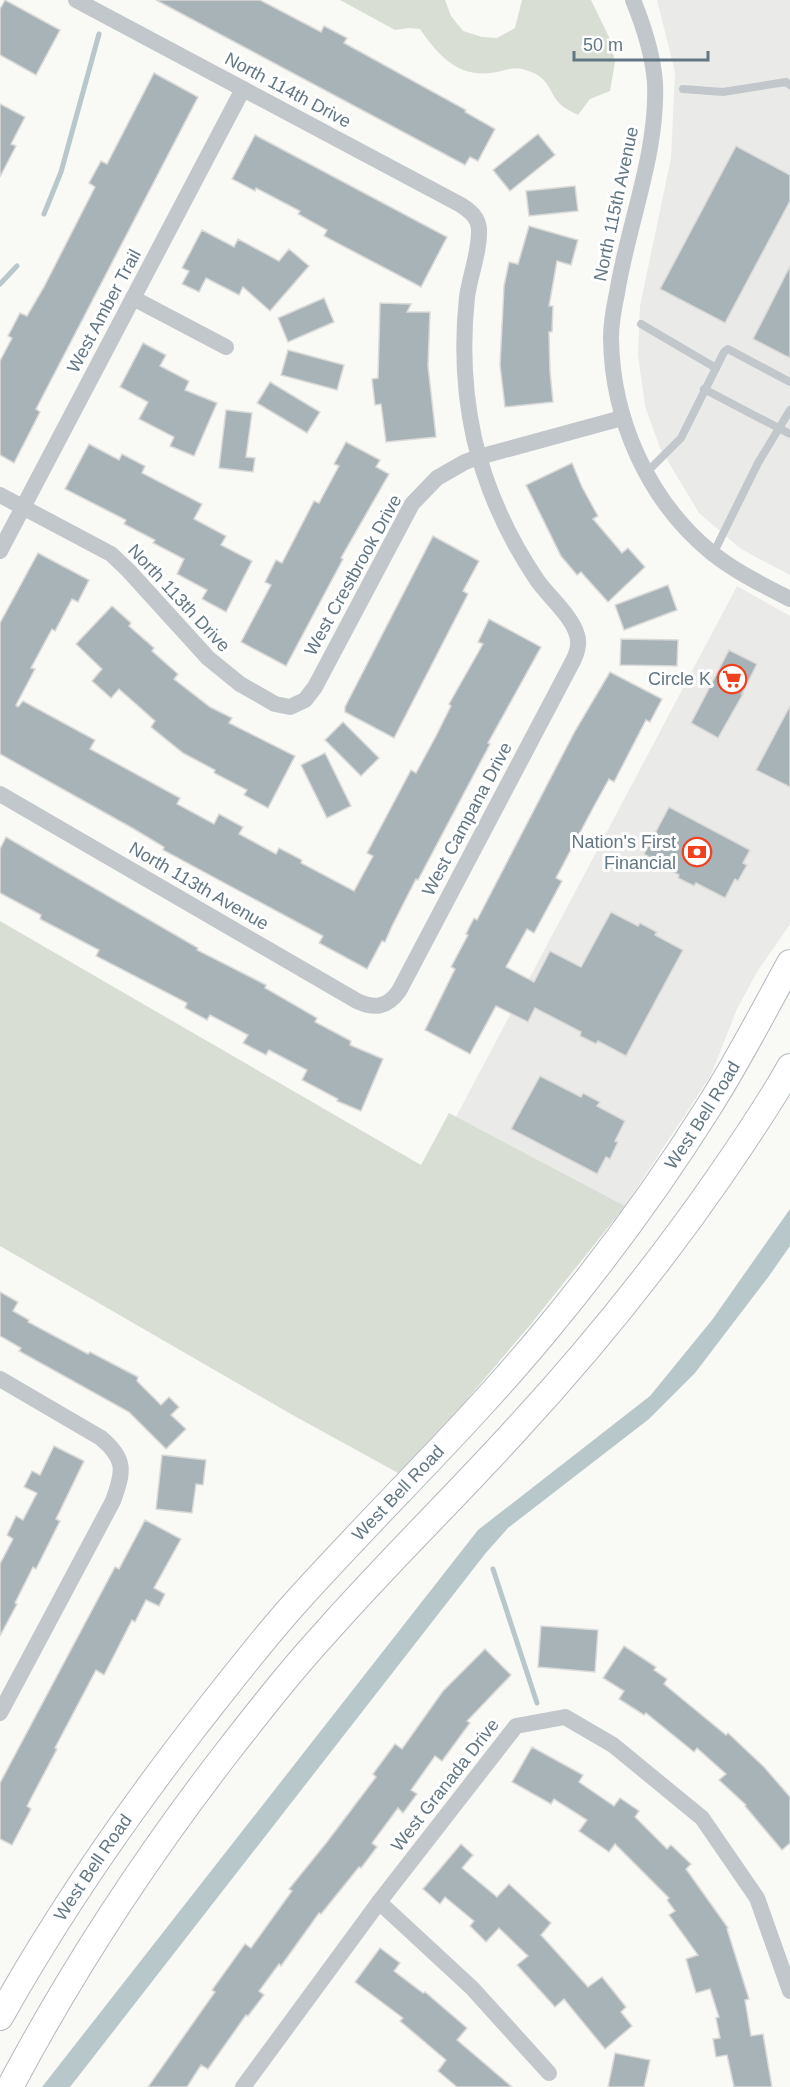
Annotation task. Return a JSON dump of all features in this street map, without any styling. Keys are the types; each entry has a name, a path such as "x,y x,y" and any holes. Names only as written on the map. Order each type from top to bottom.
{"main road":[{"name":"West Bell Road","path":"0,2017 28,1967 107,1844 233,1677 296,1602 427,1464 543,1335 596,1268 707,1110 790,963"},
{"path":"10,2087 93,1941 186,1806 264,1705 326,1631 515,1432 584,1354 681,1233 790,1067"}],"street":[{"name":"North 115th Avenue","path":"633,0 646,34 655,83 651,141 617,293 611,336 614,376 622,418 645,474 672,513 713,554 744,575 790,599"},
{"name":"North 114th Drive","path":"80,1 468,209 477,220 479,235 467,296 464,347 470,417 479,457"},
{"name":"West Amber Trail","path":"0,551 243,89"},
{"path":"133,298 226,346"},
{"name":"West Crestbrook Drive","path":"298,705 315,687 412,504 437,478 479,457 622,418"},
{"name":"West Campana Drive","path":"380,1006 387,1004 399,991 573,661 579,641 575,629 541,586 514,544 479,457"},
{"name":"North 113th Drive","path":"0,495 111,554 208,658 228,676 275,704 290,707 298,705"},
{"name":"North 113th Avenue","path":"0,794 357,1001 380,1006"},
{"path":"0,1379 101,1438 115,1450 121,1462 122,1479 113,1501 0,1713"},
{"name":"West Granada Drive","path":"243,2087 379,1902 516,1726 565,1717 613,1745 702,1818 757,1898 790,1991"},
{"path":"379,1902 472,1988 549,2073"}],"lane":[{"path":"683,89 723,93 786,82 790,85"},
{"path":"641,324 716,368"},
{"path":"645,474 681,438 724,352 728,349 790,382"},
{"path":"705,389 790,434"},
{"path":"713,554 758,463 790,410"}],"shaded area":[{"path":"340,0 445,0 451,16 463,31 482,37 497,38 515,28 522,0 591,0 609,37 615,62 610,91 590,99 578,115 560,104 545,81 537,75 515,68 479,73 458,68 441,55 420,29 395,30"},
{"path":"657,0 790,0 790,575 741,549 699,513 660,448 645,406 638,355 640,306 671,158 675,72"},
{"path":"737,586 790,616 790,924 757,972 737,1009 711,1075 625,1206 456,1117"},
{"path":"0,921 421,1165 449,1113 625,1206 531,1324 463,1404 398,1473 289,1413 0,1246"},
{"path":"790,1209 790,1246 695,1373 649,1419 508,1528 485,1554 70,2087 42,2087 478,1530 650,1396 712,1320"}],"building":[{"path":"5,0 60,30 36,75 0,55 0,9"},
{"path":"156,0 260,0 321,32 324,26 347,38 344,43 466,110 465,112 495,129 478,161 470,157 465,165"},
{"path":"154,73 198,97 36,409 40,412 14,463 0,455 0,361 12,338 8,336 20,313 27,316 44,287 95,187 89,183 101,161 107,164"},
{"path":"0,104 25,117 11,144 16,146 0,177"},
{"path":"538,134 555,155 510,191 493,170"},
{"path":"255,135 447,237 421,287 324,236 327,230 298,214 300,211 256,188 255,191 232,179"},
{"path":"736,146 790,175 790,201 725,323 660,289"},
{"path":"575,186 578,211 529,216 526,191"},
{"path":"529,226 578,240 571,265 557,261 549,306 553,306 552,332 549,332 553,402 505,407 500,365 504,286 509,262 518,264"},
{"path":"202,230 234,247 238,239 279,261 289,249 309,266 270,311 243,287 239,295 206,278 199,292 182,284 189,271 182,268"},
{"path":"790,266 790,358 753,339"},
{"path":"324,298 334,322 288,342 278,318"},
{"path":"380,303 411,304 407,312 430,312 428,366 436,437 386,442 381,404 375,405 372,379 378,378"},
{"path":"143,343 166,355 160,366 189,381 185,390 217,403 194,456 170,446 174,437 139,419 148,402 120,387"},
{"path":"288,350 344,365 337,390 281,375"},
{"path":"270,382 320,412 307,433 257,403"},
{"path":"226,410 252,413 246,457 255,458 253,472 219,468"},
{"path":"346,442 380,460 376,467 389,474 341,558 343,559 286,666 241,642 271,585 265,582 276,560 282,563 314,501 319,503 339,466 334,464"},
{"path":"89,444 119,460 122,454 145,466 142,473 202,504 194,519 226,536 221,545 252,561 226,612 202,599 207,590 177,574 184,559 124,524 126,520 65,489"},
{"path":"572,463 598,516 593,519 622,553 628,548 645,567 608,602 581,572 577,575 561,556 526,485"},
{"path":"433,536 479,561 463,591 468,594 394,738 345,712 345,707"},
{"path":"38,553 89,580 78,602 72,599 55,631 52,629 31,668 35,669 16,705 18,707 23,701 95,740 90,749 180,798 177,804 214,824 219,814 243,827 239,834 276,854 279,848 302,860 301,863 354,891 373,856 367,853 411,770 416,773 451,706 449,704 483,644 478,642 489,619 541,647 488,743 490,744 418,880 416,879 385,942 382,941 367,969 319,943 323,936 163,850 164,847 134,829 0,754 0,623"},
{"path":"668,585 677,610 624,630 615,605"},
{"path":"112,606 131,623 129,626 154,648 152,651 178,674 174,679 210,707 232,718 229,723 295,756 268,808 244,795 247,790 183,753 151,727 155,721 119,689 111,698 92,681 102,669 76,644"},
{"path":"621,639 678,640 677,666 620,665"},
{"name":"Circle K","path":"729,650 757,664 718,738 691,723"},
{"path":"610,672 662,699 650,722 646,720 614,782 609,779 593,808 556,878 562,881 534,933 527,929 506,967 534,982 550,951 581,967 611,912 638,926 640,923 657,932 655,935 683,950 626,1056 598,1041 596,1044 580,1036 581,1032 535,1008 528,1022 496,1006 470,1054 425,1030 455,969 451,967 474,918 477,920 575,731"},
{"path":"790,706 790,787 756,770"},
{"path":"343,722 379,758 361,776 325,740"},
{"path":"325,753 351,806 327,818 301,765"},
{"name":"Nation's First Financial","path":"669,807 750,850 743,863 747,865 738,881 735,879 725,898 696,883 694,886 678,878 679,875 644,854"},
{"path":"6,837 198,948 197,950 266,985 265,988 317,1018 315,1022 351,1041 350,1045 383,1059 361,1111 337,1101 338,1099 302,1080 307,1070 269,1050 266,1055 243,1043 248,1035 210,1015 207,1020 185,1008 187,1003 96,956 99,950 40,919 41,915 0,893 0,849"},
{"path":"540,1076 581,1097 583,1093 600,1102 597,1106 625,1121 615,1141 618,1142 610,1159 606,1157 597,1174 511,1129"},
{"path":"0,1292 18,1302 13,1311 29,1320 28,1322 138,1377 137,1381 161,1405 169,1397 179,1407 171,1415 186,1429 166,1449 129,1412 19,1351 21,1348 0,1336"},
{"path":"54,1446 84,1461 56,1519 60,1521 36,1569 33,1567 0,1636 0,1564 13,1539 7,1535 16,1516 23,1520 37,1493 24,1487 32,1471 40,1475"},
{"path":"162,1455 206,1460 203,1485 196,1484 192,1513 156,1509"},
{"path":"145,1520 181,1539 154,1588 165,1594 159,1606 146,1600 135,1622 132,1620 104,1675 96,1670 27,1806 31,1809 12,1845 0,1839 0,1783 115,1567 119,1569"},
{"path":"541,1626 598,1630 595,1672 538,1667"},
{"path":"624,1646 656,1667 654,1670 667,1679 664,1684 726,1735 728,1733 764,1767 790,1797 790,1843 782,1850 746,1805 719,1780 726,1774 697,1748 694,1752 646,1713 644,1715 619,1699 624,1691 603,1678"},
{"path":"485,1649 511,1675 467,1721 470,1723 442,1761 435,1756 411,1790 417,1794 403,1813 398,1808 372,1843 377,1847 361,1868 359,1867 321,1914 319,1913 281,1966 279,1964 259,1991 264,1995 248,2016 246,2015 208,2069 201,2065 187,2087 148,2087 215,1992 212,1990 245,1944 251,1948 292,1891 289,1889 376,1777 373,1774 395,1744 402,1749 443,1691"},
{"path":"532,1747 583,1775 579,1782 614,1806 620,1798 639,1811 635,1817 667,1849 671,1845 691,1864 686,1869 728,1928 749,1999 745,2000 751,2036 763,2034 772,2087 734,2087 727,2055 716,2057 713,2039 720,2038 716,2018 719,2017 710,1989 696,1993 686,1959 698,1955 669,1915 675,1911 667,1900 669,1898 615,1844 609,1852 579,1831 587,1820 554,1799 551,1804 512,1782"},
{"path":"461,1844 473,1855 462,1868 497,1897 509,1884 551,1923 541,1935 588,1987 602,1977 626,2007 621,2012 632,2026 605,2049 564,1999 555,2007 517,1965 528,1956 499,1928 486,1942 470,1926 474,1921 445,1897 440,1904 423,1889"},
{"path":"380,1948 400,1963 394,1971 423,1993 425,1992 467,2028 457,2040 512,2087 457,2087 438,2071 446,2060 400,2021 403,2018 355,1982"},
{"path":"615,2053 650,2060 644,2087 608,2087"}],"waterway":[{"path":"44,214 61,172 99,34"},
{"path":"0,284 17,266"},
{"path":"493,1569 537,1703"}],"place":[{"name":"Circle K","path":"732,679"},
{"name":"Nation's First Financial","path":"697,852"}]}
